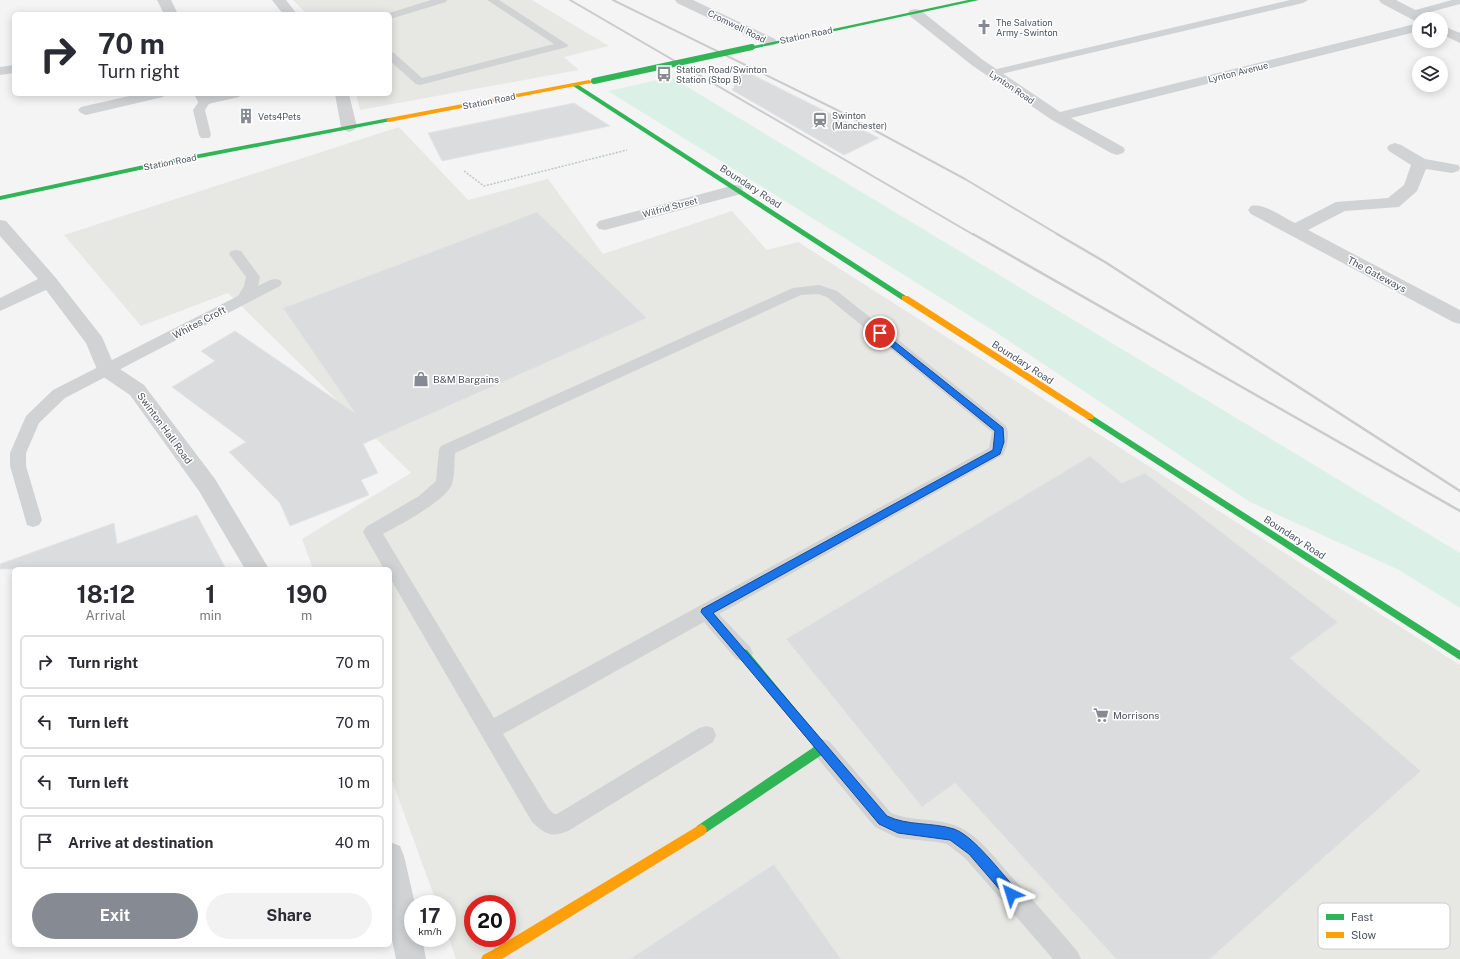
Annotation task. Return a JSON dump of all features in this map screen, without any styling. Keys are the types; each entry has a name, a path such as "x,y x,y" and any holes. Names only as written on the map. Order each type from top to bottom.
{"street":[{"path":"164,0 170,12"},
{"path":"279,0 288,12"},
{"name":"Cromwell Road","path":"685,0 770,42"},
{"name":"Station Road","path":"0,198 91,178 349,127 575,85 770,42 976,0"},
{"path":"1386,0 1412,13"},
{"name":"Lynton Road","path":"915,13 993,74 1057,117 1117,150"},
{"name":"Lynton Avenue","path":"1057,117 1412,29"},
{"path":"1448,33 1460,39"},
{"path":"0,72 12,69"},
{"name":"Boundary Road","path":"575,85 735,190 1460,656"},
{"path":"86,110 149,96"},
{"path":"203,97 213,96"},
{"path":"342,96 349,127"},
{"path":"1395,148 1420,163 1452,168"},
{"path":"1295,230 1342,206 1393,203 1411,187 1420,163"},
{"name":"Wilfrid Street","path":"605,225 735,190"},
{"name":"The Gateways","path":"1257,210 1460,318"},
{"path":"0,225 49,281 95,342 106,369"},
{"path":"0,304 49,281"},
{"name":"Swinton Hall Road","path":"106,369 137,390 207,485 256,567"},
{"path":"487,959 494,957 680,844 822,748 743,653"},
{"path":"392,866 411,959"}],"lane":[{"path":"392,15 442,0"},
{"path":"392,57 420,82 563,45 492,0"},
{"path":"993,74 1303,0"},
{"path":"1428,12 1460,1"},
{"path":"203,97 199,110 205,135"},
{"path":"236,254 253,277 252,286 244,298"},
{"name":"Whites Croft","path":"33,520 18,466 18,453 32,420 59,394 275,283"},
{"path":"490,731 997,451 1000,430 832,294 819,289 798,291 447,450 444,483 425,501 372,532 490,731 540,815 550,824 560,824 706,735"},
{"path":"706,612 743,653"},
{"path":"822,748 883,820 898,827 945,832 961,840 973,850 1069,959"}],"path":[{"path":"464,171 484,186 662,142"}],"shaded area":[{"path":"293,0 532,0 609,46 564,57 579,70 360,110 356,96 392,96 392,12 305,12"},
{"path":"399,127 468,200 548,179 603,254 732,211 767,250 798,242 1460,665 1460,959 456,959 452,947 456,947 456,895 434,895 392,780 392,567 312,567 302,539 411,473 228,293 141,326 64,235"}],"green space":[{"path":"671,77 1460,553 1460,608 1399,570 1250,502 994,331 608,91"}],"building":[{"path":"743,70 879,138 844,155 732,90"},
{"path":"574,103 610,126 442,161 428,133"},
{"name":"B&M Bargains","path":"537,212 647,318 363,444 378,473 361,480 369,495 290,526 280,503 229,452 246,442 172,387 215,361 201,351 235,331 355,413 283,308"},
{"name":"Morrisons","path":"1090,456 1122,483 1145,473 1338,622 1290,658 1421,771 1210,959 1116,959 955,783 922,807 786,639"},
{"path":"197,515 225,567 12,567 12,569 0,569 0,564 114,523 117,544"},
{"path":"774,864 841,959 630,959"}],"railway":[{"path":"570,0 974,235"},
{"path":"613,0 835,109 965,179 1059,235"},
{"path":"973,234 1460,511"},
{"path":"1057,234 1105,262 1460,491"}],"traffic: fast":[{"path":"752,47 976,0"},
{"path":"594,81 752,47"},
{"path":"575,85 905,298"},
{"path":"0,198 158,164 389,120"},
{"path":"1090,417 1460,656"},
{"path":"701,830 822,748 743,653"}],"traffic: slow":[{"path":"389,120 589,82"},
{"path":"905,298 1090,417"},
{"path":"487,959 494,957 701,830"}],"place":[{"name":"The Salvation Army - Swinton","path":"984,27"},
{"name":"Station Road/Swinton Station (Stop B)","path":"664,74"},
{"name":"Vets4Pets","path":"246,116"},
{"name":"Swinton (Manchester)","path":"820,120"},
{"name":"B&M Bargains","path":"421,379"},
{"name":"Morrisons","path":"1101,715"}],"route":[{"path":"880,333 1000,430 997,451 706,612 743,653 883,820 898,827 945,832 953,835 973,850 1011,894"}]}
